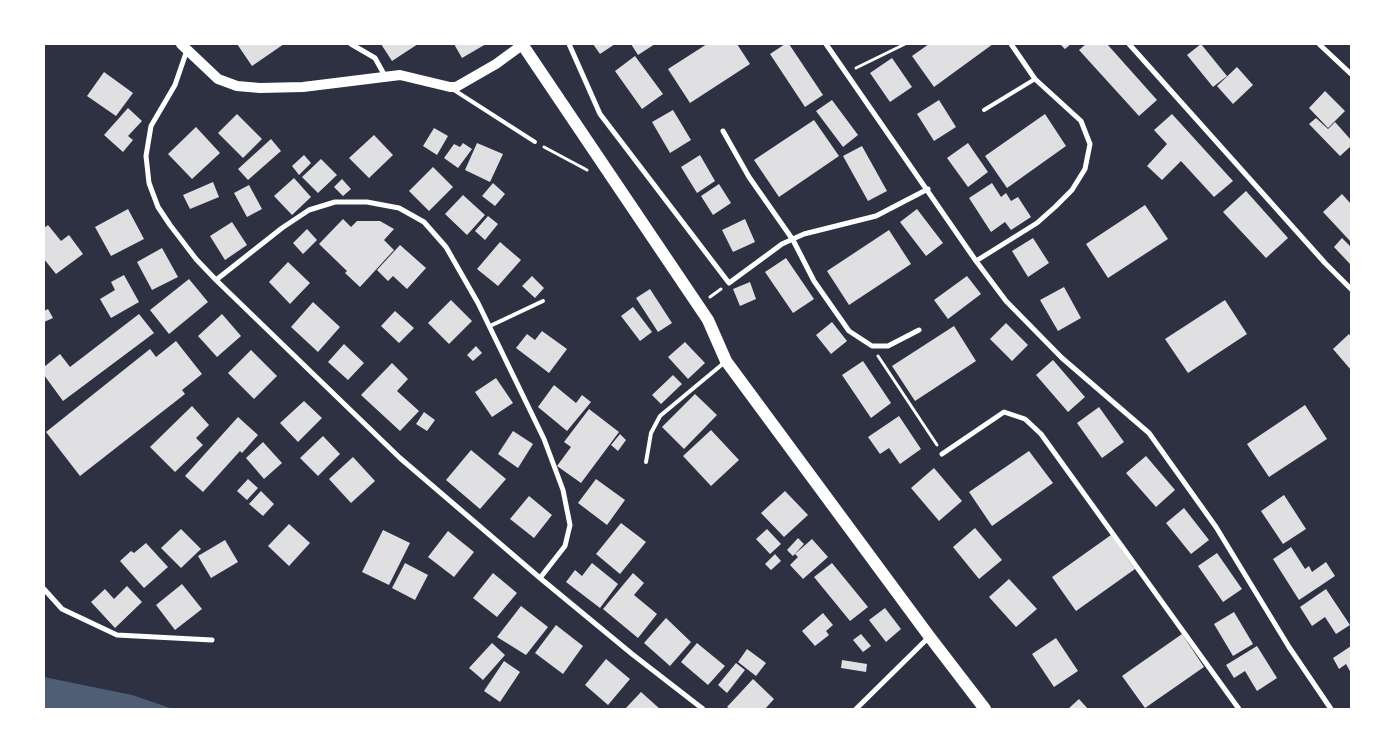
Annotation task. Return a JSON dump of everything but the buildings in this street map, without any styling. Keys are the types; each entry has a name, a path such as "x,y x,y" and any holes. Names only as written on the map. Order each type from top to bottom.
{"main road":[{"path":"184,46 218,79 237,86 303,87 400,75 456,87 496,64 523,44 708,320 726,360 985,709"}],"street":[{"path":"351,44 375,58 385,76"},
{"path":"569,44 600,114 730,282 782,244 823,228 876,216 928,189"},
{"path":"826,44 976,261 1006,301 1062,358 1150,433 1216,527 1289,647 1331,709"},
{"path":"976,261 1037,223 1072,190 1085,169 1090,144 1081,121 1035,79 1011,44"},
{"path":"1129,44 1325,263 1351,288"},
{"path":"1319,44 1351,74"},
{"path":"184,46 175,85 150,126 146,156 149,183 158,207 196,259 400,458 540,578 632,654 703,709"},
{"path":"723,131 749,177 793,240 814,281 848,331 872,346 888,346 919,330"},
{"path":"216,280 282,228 309,210 335,202 367,202 399,208 424,222 446,247 490,326 544,439 563,490 570,525 565,546 540,578"},
{"path":"942,454 1004,412 1025,419 1041,434 1239,709"},
{"path":"44,589 62,609 118,635 212,640"},
{"path":"856,709 929,636"}],"lane":[{"path":"984,110 1035,79"},
{"path":"450,87 535,142"},
{"path":"490,326 544,301"},
{"path":"646,462 651,433 660,416 726,360"}],"path":[{"path":"846,73 905,44"},
{"path":"535,142 594,173"},
{"path":"698,305 730,282"},
{"path":"872,346 942,454"}],"water":[{"path":"44,677 132,695 173,709 44,709"}]}
